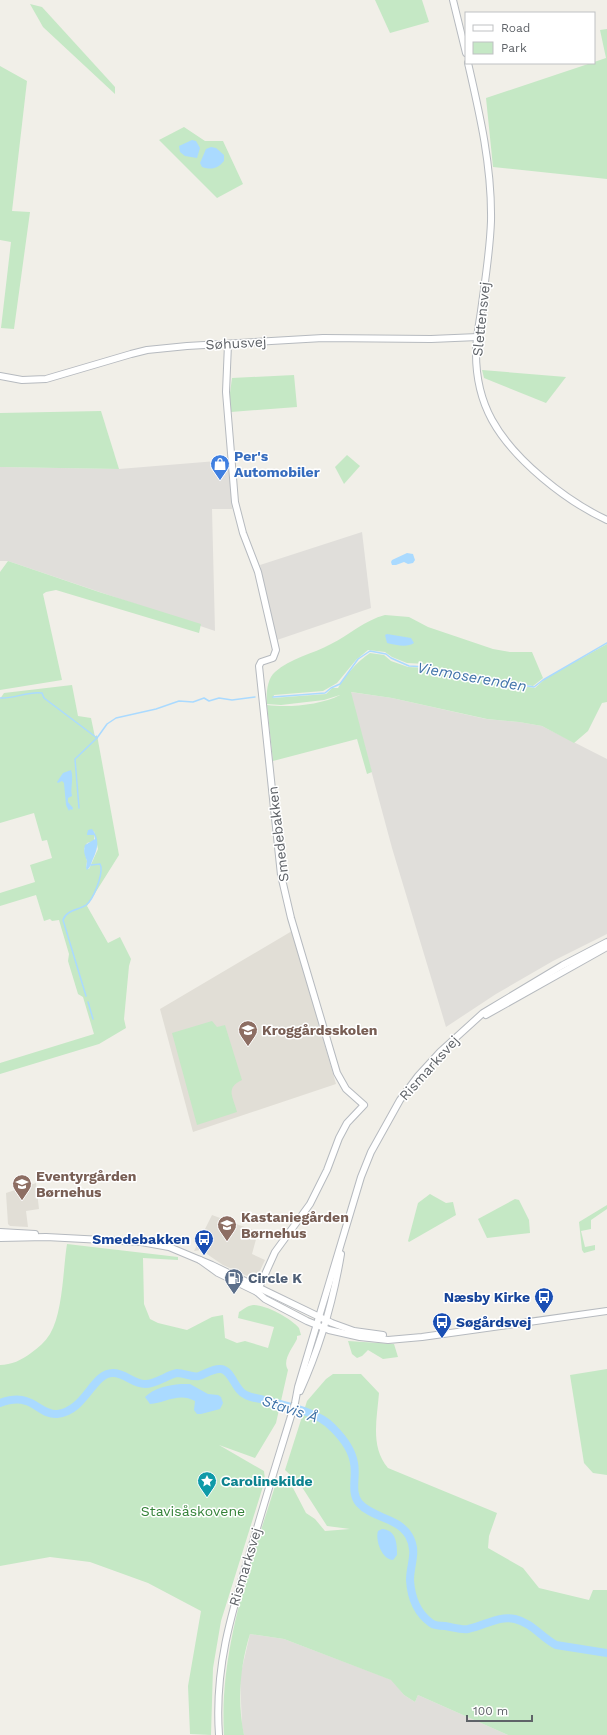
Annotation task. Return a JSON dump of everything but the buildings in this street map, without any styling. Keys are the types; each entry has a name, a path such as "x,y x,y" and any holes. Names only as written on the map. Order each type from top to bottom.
{"street":[{"path":"453,0 465,49"},
{"name":"Slettensvej","path":"468,64 486,144 490,192 491,222 488,266 476,352 480,386 485,405 492,420 515,451 548,482 580,505 607,520"},
{"name":"Søhusvej","path":"0,376 34,381 60,376 99,363 148,350 187,346 335,338 431,339 478,337"},
{"name":"Smedebakken","path":"228,344 226,392 235,502 243,533 258,572 276,650 273,658 261,662 259,666 281,875 337,1073 346,1089 364,1105 348,1124 339,1138 327,1170 310,1204 274,1252 258,1290"},
{"name":"Rismarksvej","path":"322,1323 337,1254 361,1177 384,1125 400,1100 418,1076 440,1052 491,1007 556,968 607,942"},
{"name":"Rismarksvej","path":"477,1020 607,946"},
{"path":"0,1232 155,1244 182,1252 200,1260 218,1273 311,1313 322,1323"},
{"name":"Rismarksvej","path":"219,1735 219,1690 226,1633 295,1403 298,1387 335,1290 344,1233"},
{"path":"0,1238 67,1238"},
{"path":"311,1313 318,1309 337,1254"},
{"path":"258,1290 271,1304 360,1337 388,1340 607,1311"},
{"path":"258,1290 322,1323 380,1335 408,1338"},
{"path":"295,1403 315,1365 322,1323"}],"shaded area":[{"path":"229,460 232,509 212,509 215,631 8,561 0,561 0,467 119,469"},
{"path":"362,532 371,608 277,640 260,565"},
{"path":"350,692 392,698 486,719 542,726 607,759 607,934 553,961 496,994 446,1027 392,848"},
{"name":"Kroggårdsskolen","path":"292,931 336,1084 193,1132 160,1009"},
{"name":"Eventyrgården Børnehus","path":"36,1183 39,1209 26,1211 28,1227 10,1226 8,1224 6,1193"},
{"name":"Kastaniegården Børnehus","path":"212,1215 258,1232 252,1254 265,1260 257,1277 254,1279 223,1265 201,1250 194,1251"},
{"path":"250,1634 284,1639 392,1680 404,1695 415,1702 418,1695 508,1735 244,1735 242,1726 240,1677"}],"green space":[{"path":"375,0 422,0 429,22 390,33"},
{"path":"30,4 42,7 115,87 115,94 43,27"},
{"path":"607,29 607,179 493,167 486,98 588,64 595,64 595,62 606,58 600,30"},
{"path":"0,66 27,81 12,211 30,212 14,329 1,328 11,242 0,240"},
{"path":"184,127 205,141 223,141 243,184 217,198 159,140"},
{"path":"482,370 566,377 546,403 484,378"},
{"path":"294,375 297,407 231,412 229,400 232,378"},
{"path":"101,411 119,469 0,467 0,413"},
{"path":"347,455 360,466 344,484 335,467"},
{"path":"8,561 99,592 201,624 199,633 56,590 46,592 43,594 62,680 0,690 0,572"},
{"path":"385,615 409,617 428,627 493,649 510,652 532,652 543,678 533,686 433,669 426,664 407,663 392,657 385,652 368,650 356,660 337,683 323,691 274,695 273,698 326,694 332,688 338,688 352,669 370,653 384,655 391,661 408,667 428,668 436,673 535,688 546,678 607,644 607,702 602,703 588,731 574,743 542,726 487,719 392,698 351,692 372,772 367,774 357,739 273,761 267,705 285,706 304,705 324,701 340,695 324,700 281,705 267,704 268,687 272,675 288,663 324,648 371,620"},
{"path":"72,685 78,716 91,718 95,737 97,735 119,855 87,906 108,943 120,937 131,959 124,1019 126,1028 99,1044 0,1074 0,1063 94,1034 83,997 78,994 68,961 69,954 59,920 52,921 50,919 44,921 36,895 0,906 0,893 35,882 30,865 52,858 47,840 42,841 34,813 0,823 0,699 4,693","holes":["94,831 98,849 89,869 86,868 87,861 84,849 87,843 94,841 94,835 92,834"]},
{"path":"212,1021 217,1027 225,1025 242,1080 233,1086 232,1089 232,1097 237,1112 197,1125 172,1033"},
{"path":"430,1194 446,1203 453,1202 456,1215 409,1242 418,1203"},
{"path":"515,1199 519,1200 529,1220 530,1233 487,1238 478,1219"},
{"path":"607,1205 607,1209 591,1220 591,1229 581,1231 585,1247 595,1245 595,1250 584,1253 582,1250 579,1222"},
{"name":"Stavisåskovene","path":"67,1244 178,1257 178,1260 143,1258 144,1304 150,1319 158,1323 187,1330 212,1317 223,1315 225,1338 237,1343 245,1341 268,1348 274,1327 238,1318 239,1312 247,1307 258,1305 291,1320 299,1328 301,1335 297,1336 286,1362 288,1370 276,1423 255,1458 219,1445 264,1471 265,1480 221,1621 213,1668 211,1735 190,1734 188,1686 201,1611 148,1583 90,1562 50,1557 0,1566 0,1365 16,1362 24,1358 39,1347 50,1334 58,1314"},
{"path":"348,1341 394,1344 398,1357 383,1359 368,1350 362,1356 357,1358 352,1354"},
{"path":"607,1369 607,1475 593,1473 584,1463 570,1375"},
{"path":"333,1374 361,1374 379,1393 376,1423 377,1442 382,1460 388,1468 497,1513 489,1536 488,1548 523,1568 539,1588 589,1600 593,1590 607,1590 607,1735 508,1735 418,1695 415,1702 404,1695 391,1680 284,1639 250,1634 244,1658 240,1697 244,1735 224,1735 226,1671 231,1640 238,1609 275,1486 280,1481 293,1488 306,1513 315,1519 325,1531 350,1529 327,1526 300,1484 285,1470 307,1401 326,1379"}],"water":[{"path":"192,140 196,141 200,148 197,158 185,156 180,152 179,146"},
{"path":"211,147 216,148 224,155 224,161 219,166 214,168 202,167 200,163 206,149"},
{"path":"407,553 413,554 415,560 413,563 408,564 404,562 392,565 392,560"},
{"path":"387,634 411,638 414,643 405,646 387,643 385,635"},
{"path":"71,770 72,796 68,798 68,802 73,808 69,811 66,805 64,783 62,781 57,782 63,773"},
{"path":"92,829 96,836 97,847 91,865 87,870 84,847 95,839 94,835 87,835 88,830"},
{"path":"190,1384 208,1394 218,1395 221,1397 223,1403 220,1409 197,1414 194,1410 195,1401 189,1399 178,1398 150,1404 145,1397 153,1391 171,1385"},
{"path":"382,1529 390,1532 395,1538 397,1555 393,1560 386,1557 380,1549 377,1535 378,1531"}],"waterway":[{"name":"Viemoserenden","path":"273,697 325,693 331,688 340,684 358,659 370,651 386,654 391,658 409,666 427,667 434,672 534,687 543,680 607,643"},
{"name":"Viemoserenden","path":"0,698 42,693 44,698 97,738 107,724 116,718 156,709 179,701 193,702 204,698 209,701 219,698 232,700 255,697"},
{"path":"79,808 75,759 97,738"},
{"path":"86,996 63,920 70,912 86,905 95,893 101,867 100,864 91,865"},
{"path":"88,1002 93,1019"},
{"name":"Stavis Å","path":"0,1403 13,1400 23,1400 30,1402 49,1413 57,1414 67,1411 75,1406 82,1400 99,1379 113,1373 117,1373 141,1384 149,1384 177,1373 197,1376 215,1369 225,1370 242,1393 310,1413 327,1422 340,1435 353,1458 355,1468 354,1489 356,1499 371,1512 399,1525 409,1536 412,1542 413,1558 410,1580 413,1598 418,1609 431,1623 438,1626 468,1629 503,1618 515,1619 531,1627 556,1645 607,1653"}],"place":[{"name":"Per's Automobiler","path":"220,481"},
{"name":"Kroggårdsskolen","path":"248,1047"},
{"name":"Eventyrgården Børnehus","path":"22,1201"},
{"name":"Kastaniegården Børnehus","path":"227,1242"},
{"name":"Smedebakken","path":"204,1256"},
{"name":"Circle K","path":"234,1295"},
{"name":"Næsby Kirke","path":"544,1314"},
{"name":"Søgårdsvej","path":"442,1339"},
{"name":"Carolinekilde","path":"207,1498"}]}
